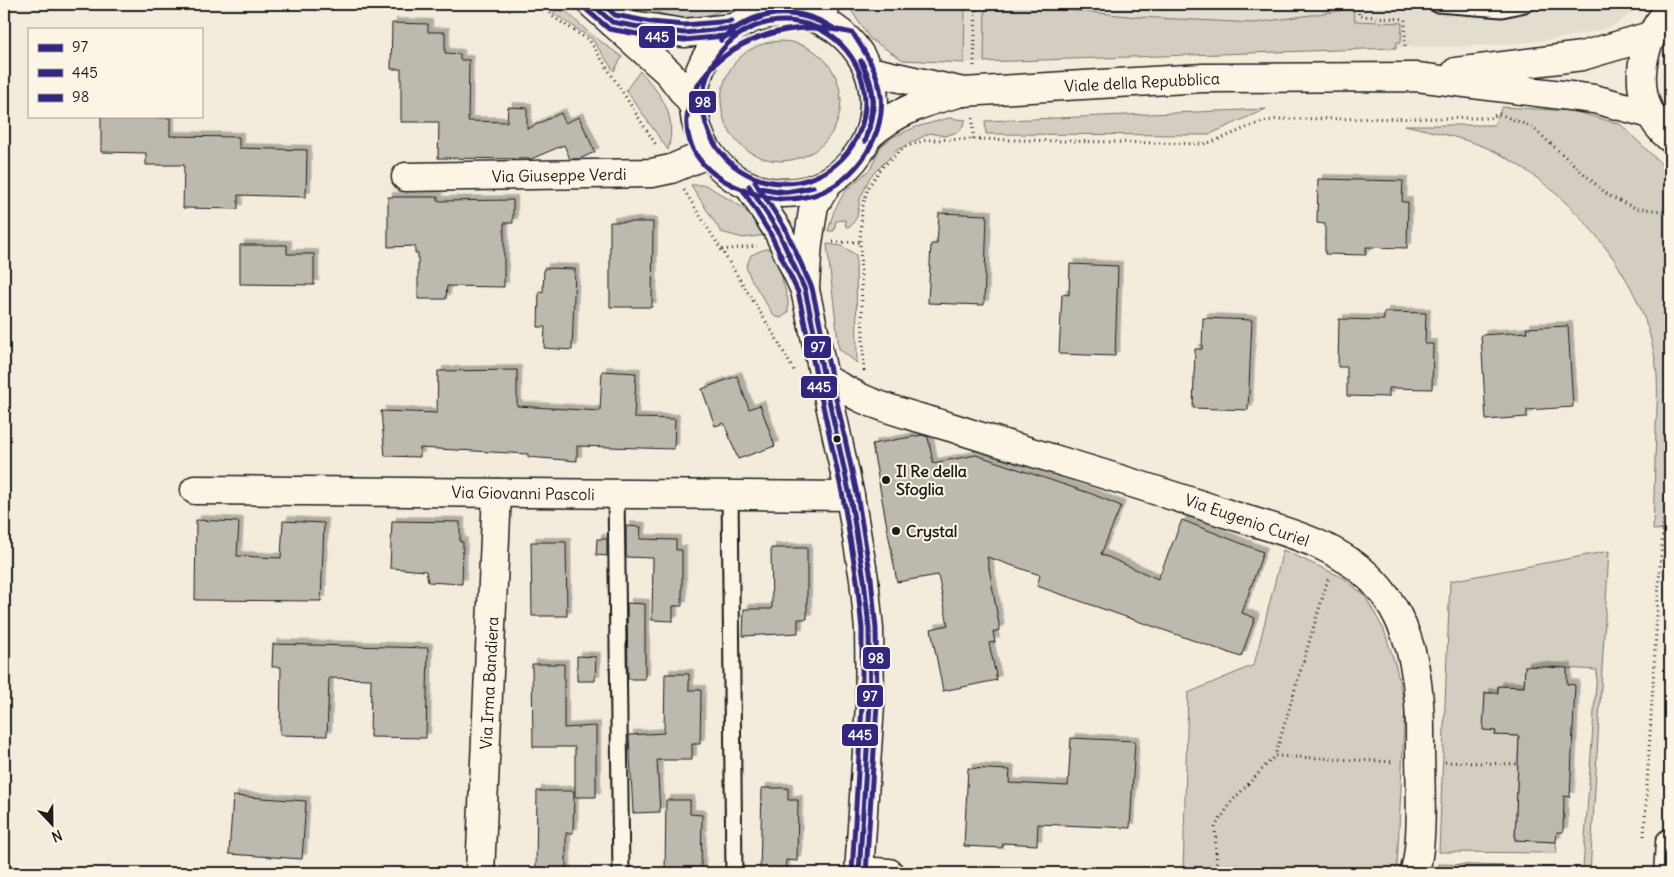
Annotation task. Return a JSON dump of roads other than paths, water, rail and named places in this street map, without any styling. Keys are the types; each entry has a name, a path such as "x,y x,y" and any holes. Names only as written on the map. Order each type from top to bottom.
{"street":[{"path":"592,4 669,73 694,106"},
{"path":"805,290 808,243 814,205 829,181 859,154 868,136 874,114 874,92 869,71 832,16 816,18 774,9 750,18 733,28 711,49 698,76 694,106 696,122 708,153 726,172 749,186 765,191 798,192 829,181"},
{"path":"1670,9 1650,36 1643,55 1641,75 1644,95 1651,114 1670,138"},
{"path":"612,22 684,33 733,28"},
{"name":"Viale della Repubblica","path":"869,71 963,92 1203,78 1417,77 1582,56 1650,36"},
{"name":"Viale della Repubblica","path":"1417,77 1594,99 1651,114"},
{"path":"868,136 883,122 905,109 963,92"},
{"name":"Via Giuseppe Verdi","path":"406,177 652,173 671,169 708,153"},
{"path":"749,186 778,231 805,290 850,496 864,579 869,629 870,705 860,872 889,873"},
{"name":"Via Eugenio Curiel","path":"825,379 862,399 1181,498 1306,539 1344,556 1373,581 1393,607 1407,638 1416,670 1420,717 1420,777 1418,858 1414,873"},
{"name":"Via Giovanni Pascoli","path":"195,490 850,496"},
{"name":"Via Irma Bandiera","path":"480,873 497,493"},
{"path":"1668,873 1670,843"}],"lane":[{"path":"1437,4 1502,9 1525,4"},
{"path":"616,494 621,873"},
{"path":"730,494 734,873"}],"place":[{"name":"Il Re della Sfoglia","path":"886,480"},
{"name":"Crystal","path":"896,531"}]}
